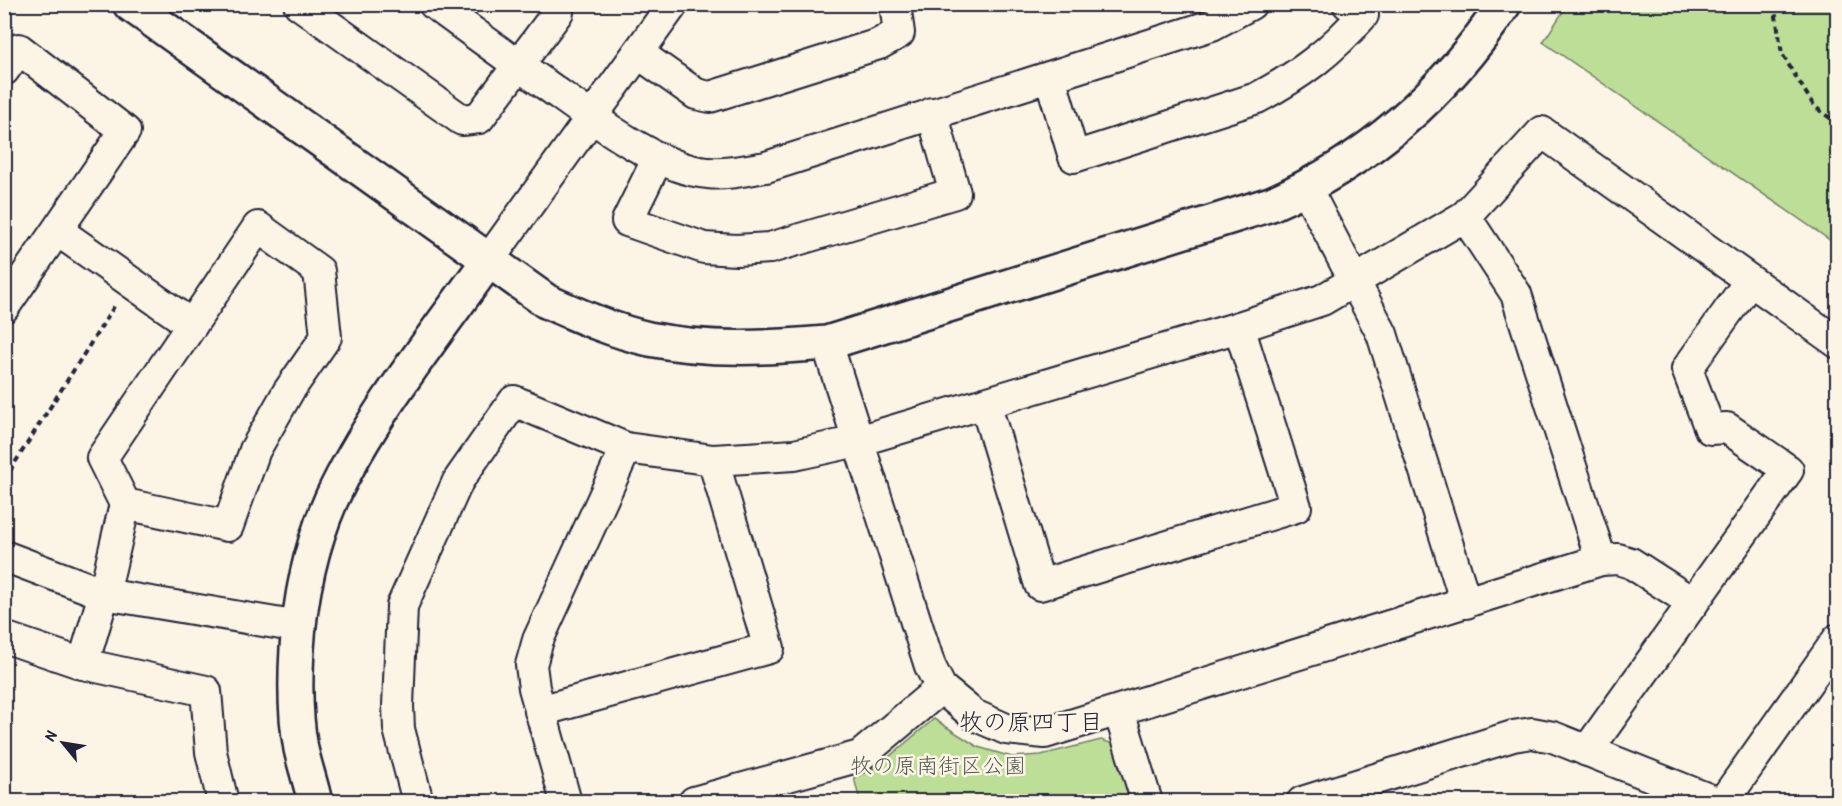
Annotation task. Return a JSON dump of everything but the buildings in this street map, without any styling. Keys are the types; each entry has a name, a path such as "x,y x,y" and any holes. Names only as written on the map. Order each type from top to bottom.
{"street":[{"path":"130,4 546,301 596,323 649,339 705,346 769,348 827,343 1271,204 1306,188 1348,163 1411,115 1460,65 1482,38 1504,4"},
{"path":"299,4 462,120 479,118 558,12 555,4"},
{"path":"434,4 592,118 658,158 686,169 707,173 736,172 766,167 1212,25 1251,4"},
{"path":"315,801 301,749 296,705 298,627 308,572 331,501 371,426 673,4"},
{"path":"638,53 696,94 710,97 879,45 899,33 895,4"},
{"path":"1050,77 1074,157 1257,98 1285,84 1316,63 1363,15 1348,4"},
{"path":"4,308 125,131 9,53"},
{"path":"658,158 627,221 704,248 736,250 770,248 956,193 932,113"},
{"path":"418,801 399,729 402,606 458,481 514,401 626,448 713,460 794,455 858,441 1322,300 1465,216 1542,132 1749,282 1838,343"},
{"path":"1306,188 1382,334 1466,603"},
{"path":"1465,216 1516,294 1600,560"},
{"path":"83,664 104,594 125,504 102,458 258,227 319,271 326,337 288,392 255,450 228,526 125,504"},
{"path":"58,231 192,325"},
{"path":"1587,751 1788,470 1727,428 1710,429 1687,369 1749,282"},
{"path":"985,404 1040,585 1296,507 1239,327"},
{"path":"827,343 930,666 941,688 974,715 1006,729 1046,733 1600,560 1618,559 1631,563 1693,603"},
{"path":"566,801 540,711 531,664 538,640 626,448"},
{"path":"540,711 769,648 713,460"},
{"path":"4,556 104,594 298,627"},
{"path":"4,637 83,664 206,691 212,752 223,801"},
{"path":"1723,801 1838,639"},
{"path":"694,801 860,756 941,688"},
{"path":"1119,711 1147,801"},
{"path":"1302,801 1513,736 1532,733 1553,736 1716,801"}],"path":[{"path":"1774,4 1782,54 1814,106 1838,124"},
{"path":"4,480 130,281"}],"green space":[{"path":"1568,4 1837,5 1837,245 1543,42"},
{"name":"牧の原南街区公園","path":"934,719 978,747 1012,757 1041,755 1101,740 1120,746 1138,801 860,801 854,778 878,766"}],"district":[{"name":"牧の原四丁目","path":"1031,722"}]}
